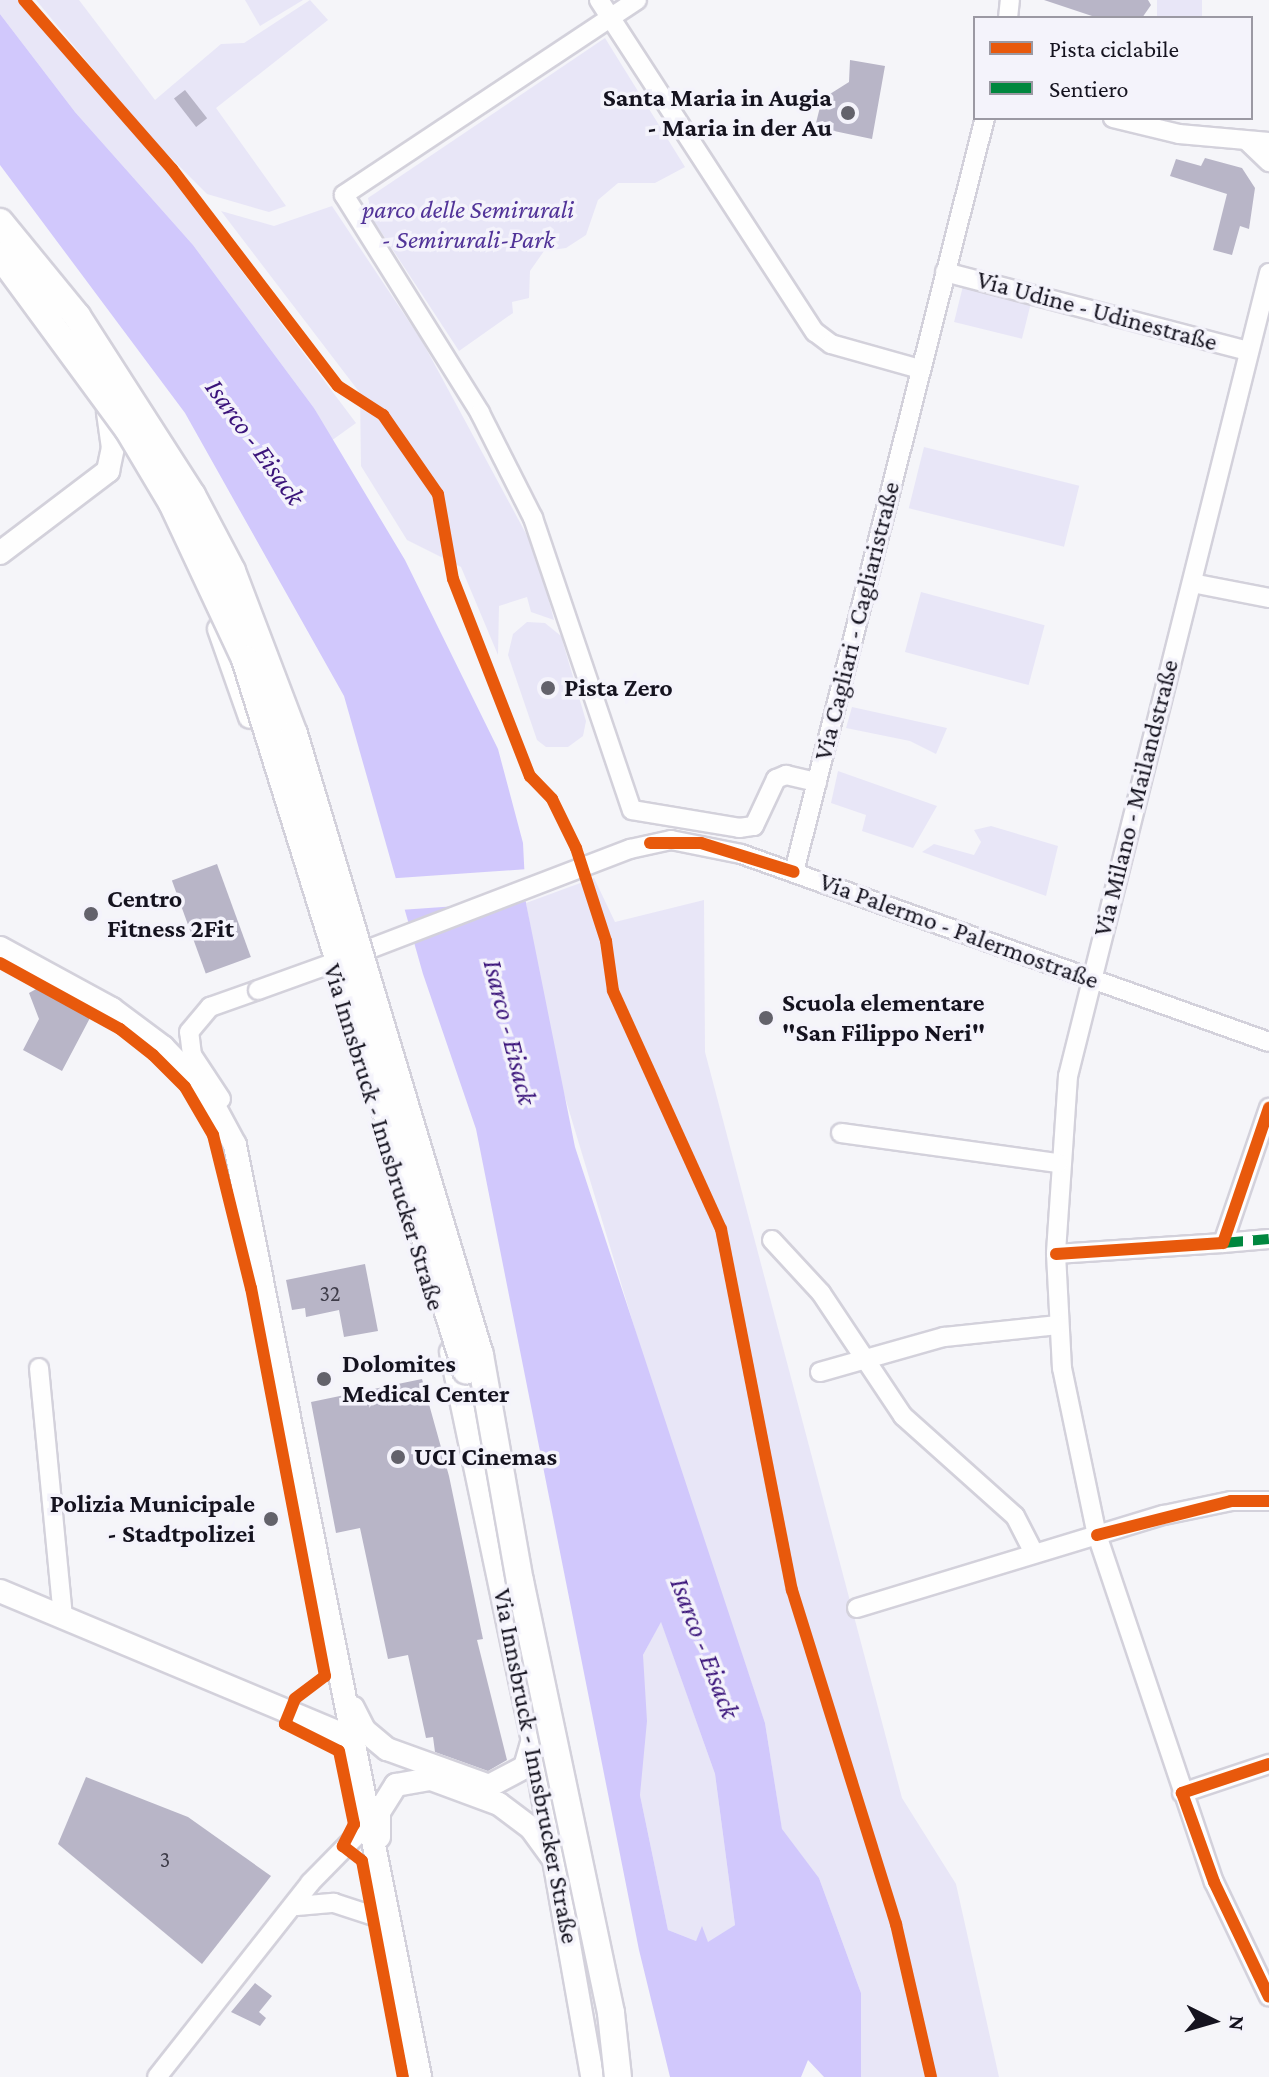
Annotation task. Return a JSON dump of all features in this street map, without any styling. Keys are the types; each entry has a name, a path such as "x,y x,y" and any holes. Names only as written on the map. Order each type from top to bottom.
{"highway":[{"path":"0,222 77,316 192,495 232,571 294,734 480,1355 520,1581 611,2013 618,2077"},
{"path":"0,255 60,330 172,503 276,741 369,1067 464,1359 598,2017 602,2077"}],"main road":[{"name":"Via Innsbruck - Innsbrucker Straße","path":"0,261 108,411 169,520 221,633 294,842 451,1352 532,1735 592,2077"},
{"path":"0,553 108,471 113,448 108,411"},
{"path":"294,842 326,878 349,953 381,1083 377,1116"},
{"path":"0,948 112,1009 163,1047 207,1093 235,1145 420,2077"},
{"path":"0,1591 353,1739"},
{"path":"339,1674 373,1740 476,1783 497,1785 517,1773 531,1753 532,1735"},
{"path":"311,1720 334,1705 339,1674"},
{"path":"379,1872 379,1812 396,1785 411,1777 431,1779 499,1804 531,1828 556,1864"}],"street":[{"path":"599,0 815,332 831,344 920,369"},
{"path":"637,0 344,195 480,413 533,518 632,810 739,828 754,826 776,779 817,782"},
{"name":"Via Cagliari - Cagliaristraße","path":"794,872 984,120"},
{"path":"1124,120 1248,142 1269,142"},
{"path":"1248,142 1269,162"},
{"name":"Via Udine - Udinestraße","path":"945,272 1249,351"},
{"name":"Via Milano - Mailandstraße","path":"1269,273 1090,978 1068,1076 1058,1163 1056,1254 1058,1325 1072,1435 1097,1535 1214,1882 1269,1997"},
{"path":"1192,583 1269,598"},
{"name":"Via Palermo - Palermostraße","path":"235,1145 235,1124 192,1055 189,1032 210,1007 606,859 671,840 794,872 1269,1042"},
{"path":"1223,1243 1269,1108"},
{"path":"841,1133 1058,1163"},
{"path":"1056,1254 1269,1239"},
{"path":"772,1240 821,1293 861,1360 903,1416 1015,1516 1034,1553"},
{"path":"820,1372 944,1337 1058,1325"},
{"path":"39,1368 63,1617"},
{"path":"857,1608 1097,1535 1231,1501 1269,1501"},
{"path":"1182,1793 1269,1764"},
{"path":"157,2077 369,1823"},
{"path":"297,1906 334,1903 389,1921"}],"green space":[{"path":"0,0 18,0 161,164 356,423 331,441 314,408 193,245 75,112 0,14"},
{"path":"36,0 79,0 155,100 221,44 244,43 310,0 328,20 216,108 286,206 269,212 207,194 146,133"},
{"path":"245,0 303,0 260,26"},
{"path":"1157,0 1202,0 1202,16 1157,16"},
{"name":"parco delle Semirurali - Semirurali-Park","path":"605,38 685,167 655,183 618,183 598,200 586,235 566,248 544,251 530,271 529,298 512,302 513,313 459,351 372,218 368,198"},
{"path":"332,206 422,341 537,554 554,620 531,612 527,597 499,606 498,655 461,567 407,540 361,466 360,393 221,211 274,226"},
{"path":"963,286 1031,303 1022,339 954,322"},
{"path":"924,447 1079,486 1064,547 909,508"},
{"path":"921,592 1045,625 1029,685 905,652"},
{"name":"Pista Zero","path":"527,622 545,623 561,636 586,721 583,736 568,747 546,747 537,740 508,655 513,634"},
{"path":"852,707 947,728 936,754 910,741 846,728"},
{"path":"838,771 937,806 913,848 862,831 866,815 831,803"},
{"path":"991,826 1058,846 1046,896 922,852 934,844 974,855 981,842 974,830"},
{"path":"594,878 615,922 704,900 705,1052 902,1798 956,1884 999,2077 861,2077 861,1993 819,1878 782,1830 765,1723 661,1416 555,1064 526,903"},
{"path":"661,1621 715,1774 735,1925 708,1943 702,1928 696,1941 668,1930 640,1795 643,1655"}],"water":[{"name":"Isarco - Eisack","path":"0,14 75,112 193,245 314,408 405,560 498,749 523,843 526,903 575,1147 765,1723 782,1829 819,1878 861,1993 861,2077 824,2077 808,2060 801,2077 670,2077 639,1950 476,1129 423,974 344,696 185,413 0,165","holes":["661,1622 715,1774 735,1925 708,1942 702,1926 696,1941 668,1930 640,1795 647,1721 643,1655"]}],"pier":[{"path":"528,869 530,901 397,910 394,878"}],"building":[{"path":"1044,0 1148,0 1151,5 1143,16 1092,16"},
{"name":"Santa Maria in Augia - Maria in der Au","path":"850,60 885,66 872,139 815,127 822,99 849,82"},
{"path":"185,90 207,118 196,127 174,99"},
{"path":"1205,158 1242,168 1255,188 1249,229 1240,226 1232,255 1213,250 1227,194 1170,176 1176,159 1201,166"},
{"path":"217,864 251,957 206,973 172,880"},
{"path":"38,988 91,1016 62,1071 23,1050 39,1019 29,993"},
{"path":"365,1264 378,1331 344,1337 339,1310 306,1317 305,1308 292,1310 286,1280"},
{"path":"422,1379 449,1476 483,1639 477,1640 507,1760 488,1771 435,1752 433,1737 426,1738 408,1655 388,1659 360,1528 336,1533 311,1402"},
{"path":"86,1777 188,1817 271,1876 202,1964 58,1844"},
{"path":"255,1983 272,1996 259,2012 266,2018 260,2026 231,2012"}],"marked path":[{"path":"1223,1243 1269,1239"}],"cycle path":[{"path":"24,0 172,169 338,386 383,415 438,494 453,579 530,776 552,799 576,848 606,941 613,991 721,1229 792,1590 896,1924 931,2077"},
{"path":"650,843 701,843 794,872"},
{"path":"0,963 120,1029 153,1055 185,1087 213,1135 251,1288 325,1676 295,1699 285,1724 339,1751 354,1824 343,1846 362,1861 403,2077"},
{"path":"1056,1254 1223,1243 1269,1108"},
{"path":"1097,1535 1231,1501 1269,1501"},
{"path":"1269,1764 1182,1793 1214,1882 1269,1997"}],"place":[{"name":"Santa Maria in Augia - Maria in der Au","path":"848,113"},
{"name":"Pista Zero","path":"548,688"},
{"name":"Centro Fitness 2Fit","path":"91,914"},
{"name":"Scuola elementare \"San Filippo Neri\"","path":"766,1018"},
{"name":"Dolomites Medical Center","path":"324,1379"},
{"name":"UCI Cinemas","path":"398,1457"},
{"name":"Polizia Municipale - Stadtpolizei","path":"271,1519"}]}
